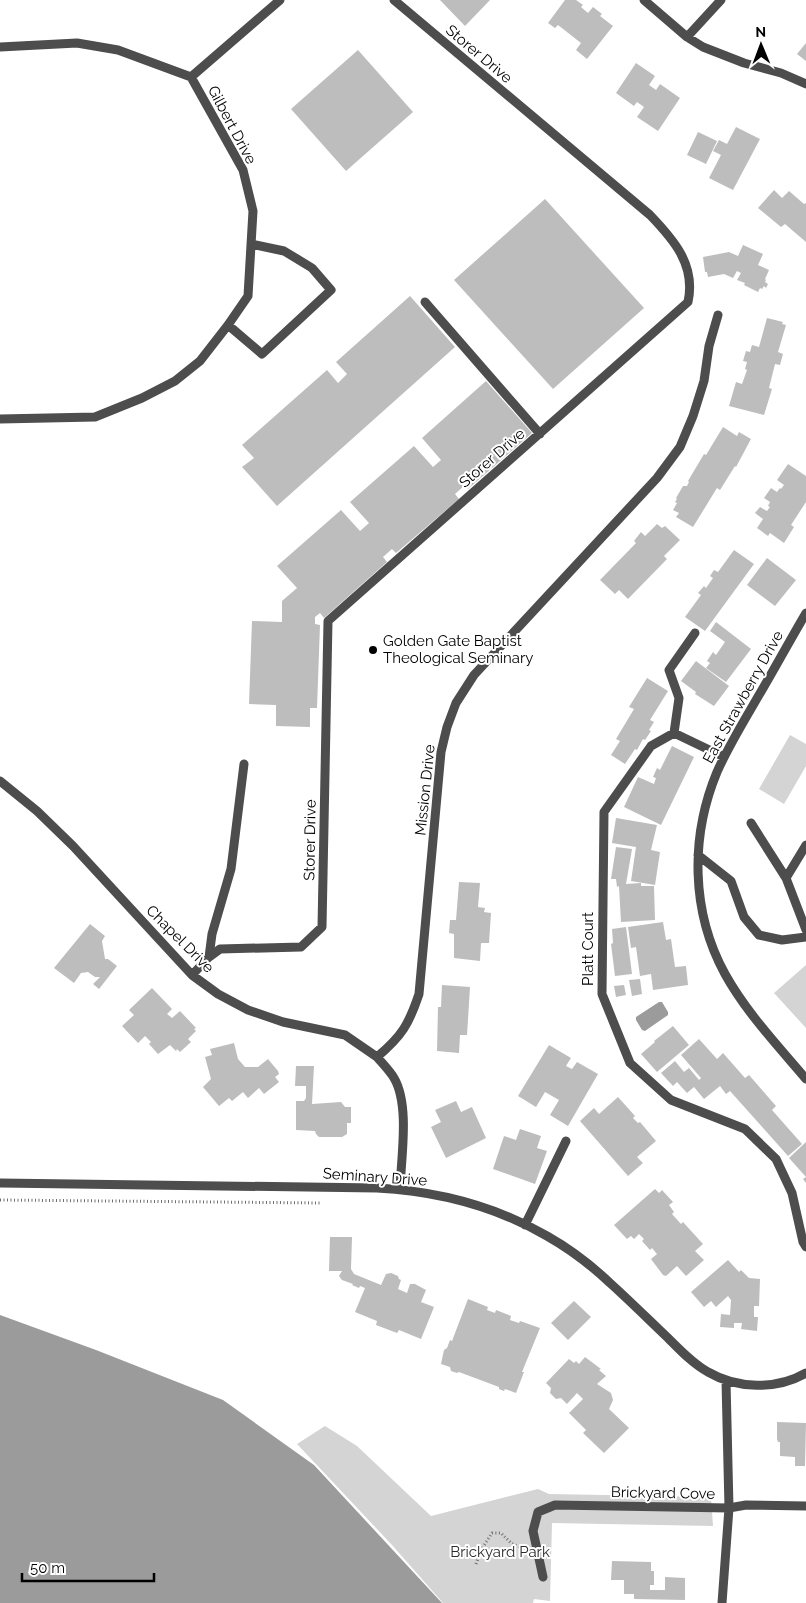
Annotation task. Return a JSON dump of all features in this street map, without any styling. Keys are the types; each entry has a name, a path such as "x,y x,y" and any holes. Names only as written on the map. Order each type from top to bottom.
{"street":[{"path":"191,77 280,0"},
{"name":"Storer Drive","path":"192,975 209,957 220,949 301,947 322,927 328,621 688,302 691,288 690,275 677,245 650,215 394,0"},
{"path":"644,0 687,37 703,47 744,63 781,73 806,84"},
{"path":"687,37 721,0"},
{"name":"Gilbert Drive","path":"0,47 78,43 118,50 191,77 243,170 253,210 248,296 200,361 175,381 142,398 95,417 0,419"},
{"path":"228,325 262,354 331,290 312,268 284,251 251,244"},
{"path":"425,302 540,434"},
{"name":"Mission Drive","path":"377,1057 404,1031 412,1016 419,994 441,752 447,727 456,703 474,675 656,478 680,447 693,416 704,381 709,346 718,315"},
{"name":"East Strawberry Drive","path":"806,613 724,758 703,815 698,854 702,910 715,955 731,984 806,1079"},
{"path":"695,633 669,670 678,698 674,733 724,758"},
{"name":"Platt Court","path":"674,733 651,746 604,812 602,994 630,1063 671,1100 745,1129 776,1159 792,1193 803,1242 806,1247"},
{"path":"209,957 212,934 231,869 244,764"},
{"name":"Chapel Drive","path":"0,781 37,811 73,846 192,975 218,994 248,1010 283,1022 346,1036 377,1057"},
{"path":"751,823 786,878 806,930"},
{"path":"786,878 806,846"},
{"path":"698,854 731,881 744,917 759,935 782,940 806,937"},
{"path":"377,1057 395,1079 401,1096 404,1116 400,1189"},
{"path":"525,1225 566,1141"},
{"name":"Seminary Drive","path":"0,1183 346,1187 400,1189 456,1199 489,1209 546,1235 591,1266 692,1361 726,1381 765,1385 785,1382 806,1373"},
{"name":"Brickyard Cove","path":"543,1577 533,1531 538,1512 555,1505 729,1508 726,1381"},
{"path":"722,1603 729,1508 746,1505 806,1506"}],"path":[{"path":"0,1200 322,1203"},
{"path":"476,1564 481,1550 492,1533 501,1533 511,1543 527,1550 537,1550"}],"green space":[{"path":"790,735 806,744 806,766 784,804 759,789"},
{"path":"806,965 806,1028 774,993"},
{"name":"Brickyard Park","path":"325,1426 357,1446 431,1516 538,1489 549,1494 711,1497 713,1526 552,1523 550,1601 534,1599 533,1603 443,1603 392,1545 297,1444"}],"shaded area":[{"path":"662,1002 668,1015 645,1031 642,1030 636,1017"},
{"path":"0,1315 223,1400 314,1465 442,1603 0,1603"}],"building":[{"path":"440,0 490,0 465,26"},
{"path":"565,0 576,0 583,5 581,7 588,13 593,7 602,14 600,16 613,26 587,59 576,50 581,43 558,25 555,28 548,23"},
{"path":"806,43 806,61 797,54"},
{"path":"358,50 413,112 346,171 291,109"},
{"path":"636,63 655,76 649,85 656,90 660,84 680,98 658,131 637,117 644,107 637,102 634,106 616,93"},
{"path":"736,127 760,139 733,190 709,178 721,155 713,151 719,140 727,144"},
{"path":"698,132 717,141 706,164 687,155"},
{"path":"774,190 782,198 789,191 804,204 806,203 806,242 785,224 781,227 758,208"},
{"path":"545,199 644,308 553,389 454,280"},
{"path":"743,245 763,254 758,265 769,270 765,279 765,282 768,284 766,288 764,286 762,289 760,288 758,292 737,280 741,273 737,271 733,278 724,274 708,277 707,272 705,272 703,257 729,252 738,256"},
{"path":"410,296 455,347 277,506 242,467 254,458 242,445 327,370 338,383 347,374 336,362"},
{"path":"767,318 783,322 782,324 786,325 778,352 783,354 780,365 775,364 769,388 772,389 764,415 729,406 736,382 742,384 747,370 745,369 747,362 743,361 746,351 750,352 752,345 759,347"},
{"path":"486,381 532,433 468,489 465,485 455,494 459,499 396,553 392,549 383,557 387,562 324,618 320,613 315,617 315,624 320,625 317,708 310,708 310,727 276,726 276,705 249,704 252,621 282,622 282,601 297,588 277,566 341,510 360,531 369,523 350,502 414,446 433,467 441,460 422,438"},
{"path":"723,427 737,436 739,432 751,439 736,467 720,490 717,488 693,527 676,517 679,513 673,510 677,503 675,502 676,498 683,486 687,486 704,454 706,455"},
{"path":"788,464 806,476 806,502 791,525 794,527 784,543 770,533 768,536 757,528 763,519 755,513 760,507 767,511 770,507 768,506 770,502 764,498 771,488 777,492 784,485 777,480"},
{"path":"657,524 662,528 665,526 680,540 664,556 667,559 628,599 619,590 615,594 600,580 636,543 634,541 641,532 645,536"},
{"path":"734,550 754,564 705,631 685,617 701,595 698,593 704,586 706,588 713,578 710,576 714,570 718,572"},
{"path":"767,558 796,580 775,606 747,585"},
{"path":"716,622 751,649 726,682 706,668 710,663 707,661 713,652 716,655 725,642 710,631"},
{"path":"696,661 729,686 714,706 695,694 696,692 681,681"},
{"path":"647,678 668,691 650,720 654,722 649,730 651,731 625,764 611,755 620,741 616,739 634,709 629,707"},
{"path":"672,746 694,757 661,825 624,807 638,777 654,784 656,778 653,777 657,768 660,770"},
{"path":"616,818 657,825 651,850 660,852 655,885 631,881 636,847 612,843"},
{"path":"616,847 632,849 626,884 641,883 641,886 654,886 655,920 621,922 619,886 617,887 616,879 611,879"},
{"path":"459,882 480,883 478,907 485,908 484,912 491,913 489,943 481,943 480,961 454,958 454,934 449,933 450,920 456,920"},
{"path":"663,922 666,940 671,939 675,967 686,966 688,985 653,990 651,974 640,976 636,947 631,948 628,927"},
{"path":"90,924 105,936 102,941 105,959 108,959 117,966 99,989 93,984 100,977 95,977 88,972 81,973 74,983 54,968"},
{"path":"626,927 632,974 615,976 611,944 613,943 612,929"},
{"path":"640,979 642,994 632,996 629,980"},
{"path":"442,985 470,987 467,1035 460,1035 459,1053 437,1051 438,1007 441,1007"},
{"path":"624,985 626,995 616,997 614,986"},
{"path":"152,988 172,1009 167,1014 172,1018 180,1011 196,1028 194,1029 196,1031 188,1039 191,1042 180,1052 170,1045 158,1054 145,1036 138,1043 122,1026 134,1015 129,1010"},
{"path":"673,1026 689,1045 657,1072 641,1054"},
{"path":"699,1039 717,1059 723,1053 745,1078 749,1075 776,1106 772,1110 802,1144 788,1156 730,1091 726,1094 720,1086 704,1099 694,1087 687,1093 677,1082 673,1086 661,1073 675,1061 684,1072 689,1068 699,1080 701,1078 681,1055"},
{"path":"234,1043 238,1059 245,1067 258,1067 268,1059 278,1071 279,1074 275,1077 279,1082 264,1094 259,1088 248,1098 243,1092 232,1101 229,1098 219,1106 203,1087 211,1079 205,1057 212,1055 210,1049"},
{"path":"549,1045 571,1058 566,1066 572,1069 577,1062 598,1074 568,1126 550,1115 559,1100 545,1092 536,1107 518,1096"},
{"path":"296,1066 314,1066 312,1104 341,1102 345,1107 351,1107 351,1123 347,1123 347,1134 342,1137 319,1137 315,1131 296,1130 296,1101 304,1101 306,1098 306,1086 295,1086"},
{"path":"618,1097 635,1116 633,1118 638,1123 640,1122 656,1141 637,1157 643,1163 628,1176 580,1121 594,1108 599,1114"},
{"path":"456,1101 461,1112 472,1107 486,1138 446,1158 431,1127 441,1122 435,1110"},
{"path":"520,1129 541,1136 537,1148 547,1151 535,1184 493,1169 504,1136 516,1140"},
{"path":"806,1142 806,1177 789,1158"},
{"path":"655,1189 659,1193 662,1190 673,1202 669,1205 674,1212 672,1214 681,1224 683,1222 703,1244 695,1251 704,1260 686,1276 677,1266 666,1276 663,1275 651,1259 657,1254 652,1248 650,1250 642,1241 644,1239 639,1234 634,1239 631,1236 627,1239 614,1225"},
{"path":"330,1237 352,1237 351,1269 354,1274 381,1285 386,1274 391,1273 398,1276 401,1280 398,1289 407,1293 410,1284 415,1284 426,1290 421,1302 434,1307 421,1339 399,1330 397,1333 376,1325 377,1321 355,1312 365,1288 360,1286 359,1288 342,1280 339,1276 342,1271 329,1271"},
{"path":"728,1260 739,1272 741,1270 749,1278 760,1279 759,1306 754,1306 754,1317 758,1317 757,1331 741,1329 742,1323 734,1323 734,1328 720,1327 721,1314 730,1315 731,1300 728,1296 716,1307 711,1301 704,1307 691,1292"},
{"path":"468,1299 488,1307 487,1310 495,1313 496,1310 511,1316 510,1320 519,1323 520,1321 540,1328 522,1372 524,1372 516,1393 505,1389 504,1391 499,1389 499,1387 459,1372 451,1371 450,1367 441,1364 444,1350 447,1348 450,1340 452,1341"},
{"path":"574,1301 591,1317 568,1340 551,1323"},
{"path":"585,1357 601,1369 599,1370 606,1376 597,1384 611,1393 613,1400 609,1409 629,1428 604,1453 583,1433 586,1430 569,1413 583,1399 577,1393 567,1404 561,1398 556,1399 550,1393 551,1388 546,1383 569,1359 579,1364"},
{"path":"777,1422 806,1423 805,1466 795,1466 795,1457 780,1456"},
{"path":"612,1561 651,1562 651,1571 654,1571 654,1585 650,1585 650,1590 665,1590 665,1577 685,1578 685,1600 634,1599 634,1594 624,1594 624,1580 611,1580"}],"place":[{"name":"Golden Gate Baptist Theological Seminary","path":"373,650"}]}
